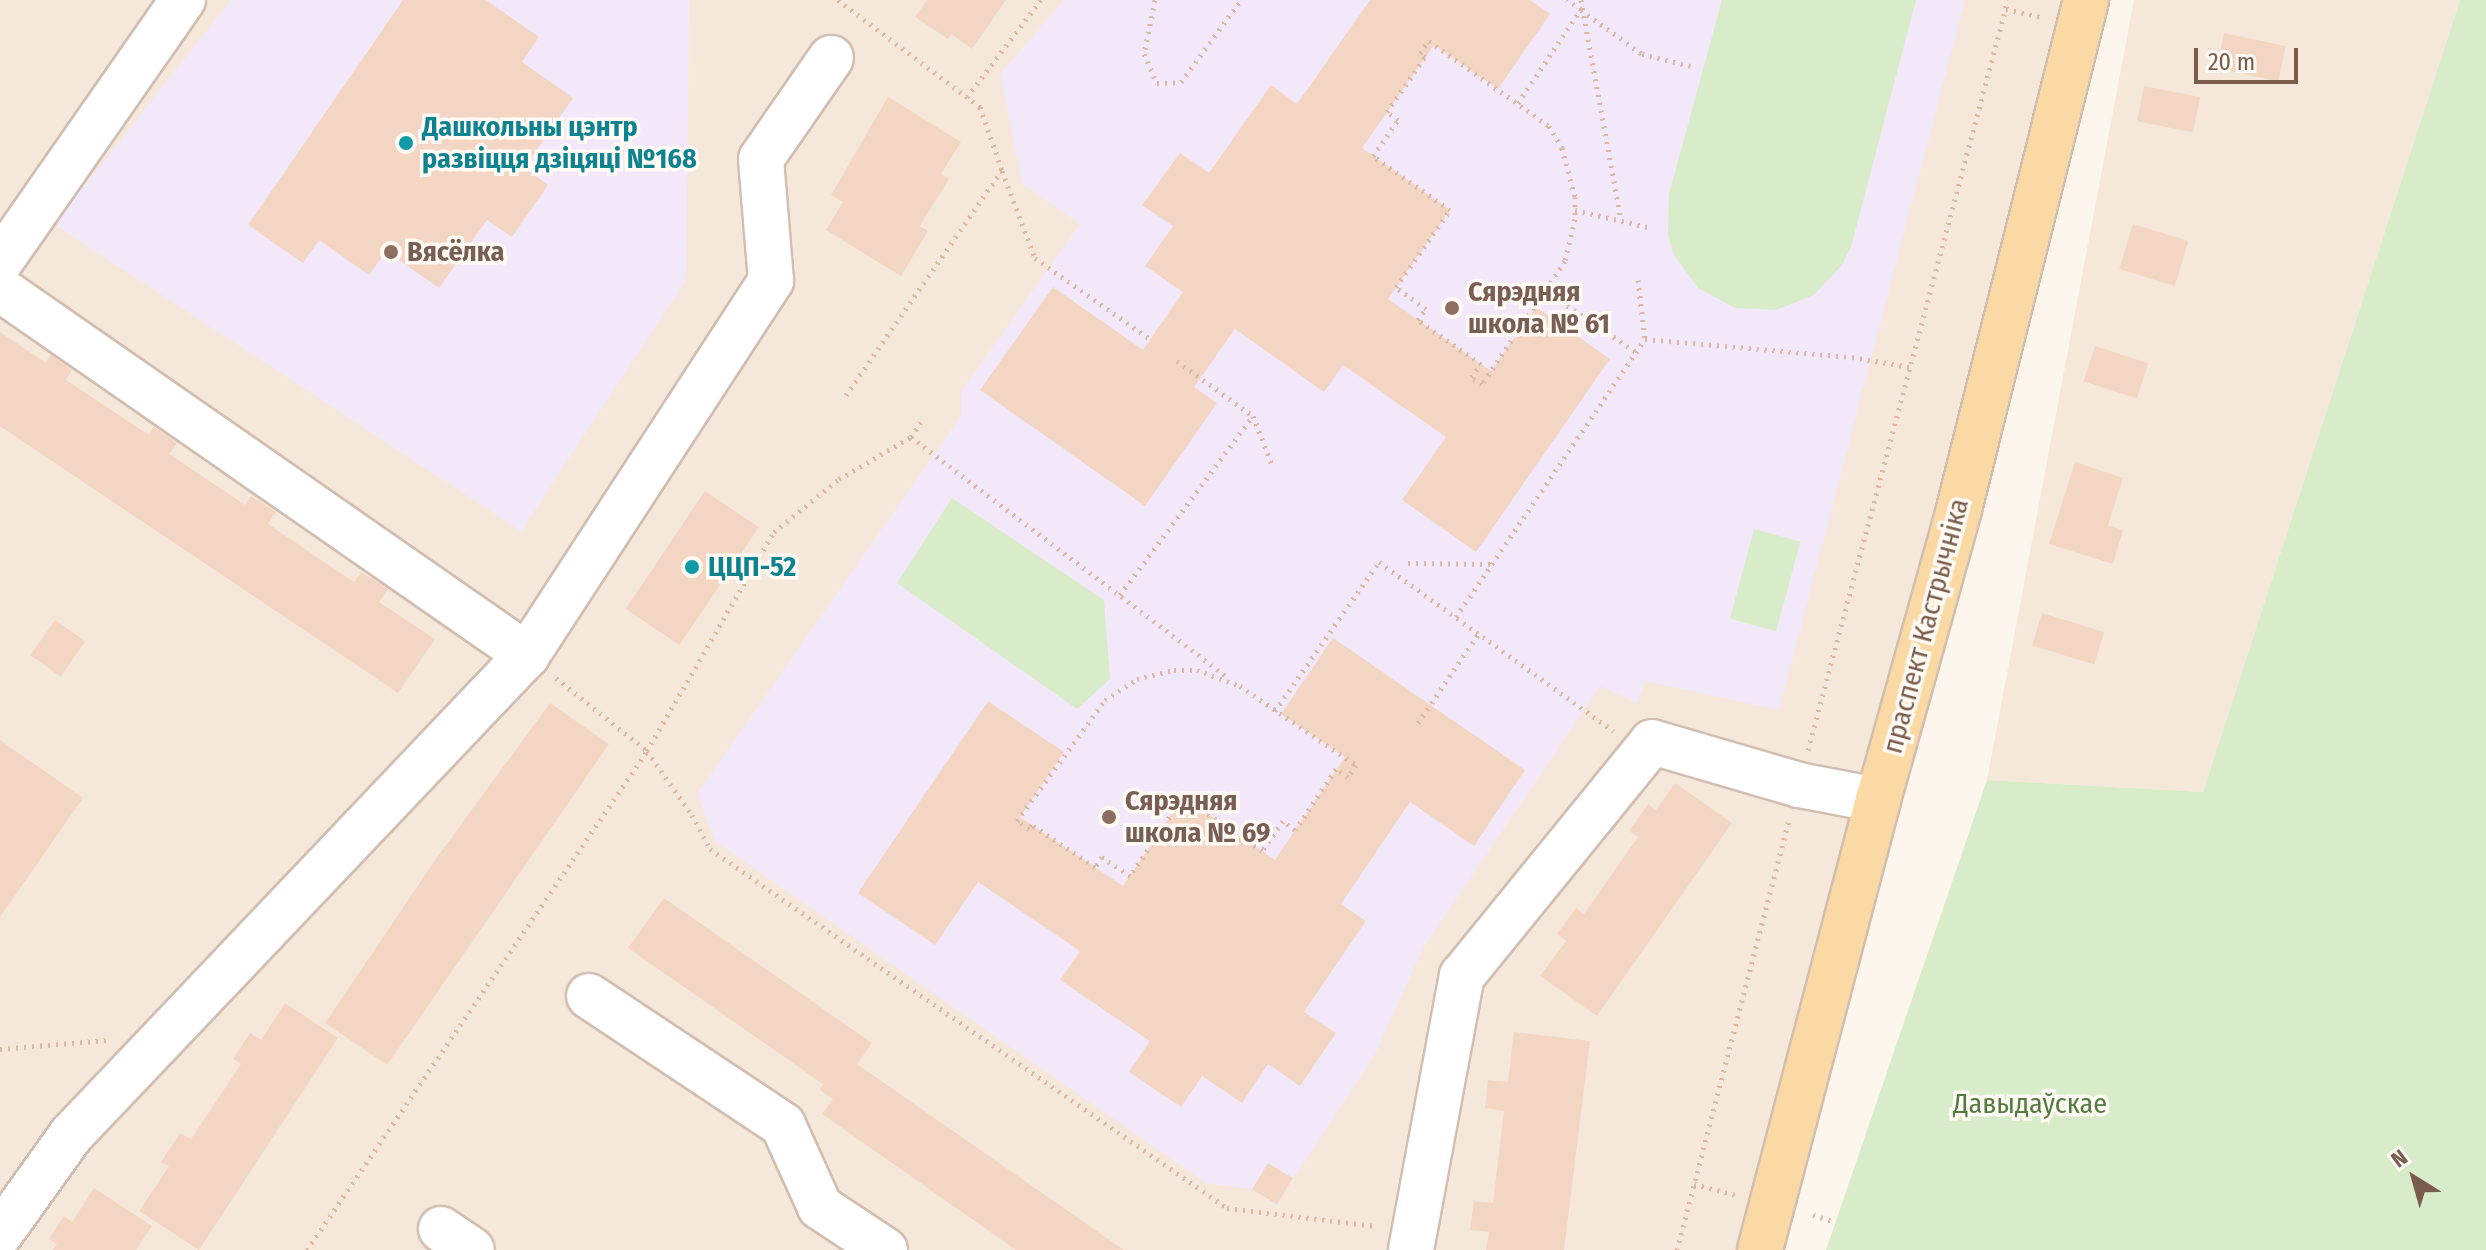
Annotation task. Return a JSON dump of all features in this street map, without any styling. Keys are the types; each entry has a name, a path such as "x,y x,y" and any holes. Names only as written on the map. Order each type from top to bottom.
{"main road":[{"name":"праспект Кастрычніка","path":"1760,1250 1878,800 1959,509 2086,0"}],"lane":[{"path":"0,262 183,0"},
{"path":"0,1234 71,1135 527,655 771,281 761,159 831,58"},
{"path":"0,289 527,655"},
{"path":"1412,1240 1462,976 1652,742 1799,785 1878,800"},
{"path":"589,996 783,1125 820,1207 885,1250"}],"path":[{"path":"838,0 980,107 1035,258 1150,339"},
{"path":"967,97 1041,0"},
{"path":"1155,0 1144,54 1157,83 1181,82 1241,0"},
{"path":"1567,0 1642,54 1695,67"},
{"path":"1581,0 1621,220"},
{"path":"1677,1250 2008,0"},
{"path":"1518,103 1581,9"},
{"path":"1429,41 1518,103 1549,126 1562,148 1571,172 1575,210 1565,261 1547,292 1482,384 1471,377 1481,364 1418,320 1426,309 1396,287 1450,210 1373,156 1398,120 1387,112 1425,57 1420,53 1429,41"},
{"path":"846,395 1002,170"},
{"path":"1575,210 1652,228"},
{"path":"1456,617 1645,339 1638,280"},
{"path":"1547,292 1636,352"},
{"path":"1645,339 1852,357 1909,367"},
{"path":"1177,361 1253,416 1272,465"},
{"path":"1120,595 1253,416"},
{"path":"307,1250 647,751 774,532 839,479 911,437 924,418"},
{"path":"911,437 1240,686 1356,765 1348,777 1336,769 1295,830 1283,821 1262,851 1183,797 1130,876 1102,857 1095,867 1032,825 1029,829 1017,821 1091,715 1120,688 1137,679 1174,670 1197,670 1240,686"},
{"path":"1275,711 1379,562 1643,753"},
{"path":"1408,563 1492,564"},
{"path":"1418,723 1479,633"},
{"path":"527,655 647,751 692,815 710,849 1227,1208 1412,1240"},
{"path":"0,1049 166,1035"},
{"path":"1694,1184 1749,1199"},
{"path":"1813,1215 1836,1222"}],"shaded area":[{"path":"0,0 2086,0 1760,1250 0,1250"},
{"name":"Вясёлка","path":"231,0 689,0 686,280 521,531 54,224"},
{"path":"1064,0 1965,0 1779,710 1645,681 1637,703 1600,686 1422,950 1375,1054 1276,1205 1251,1189 1206,1183 715,841 697,794 961,416 961,392 1080,224 1022,184 1000,74"},
{"path":"2134,0 2460,0 2203,792 1987,780"}],"green space":[{"path":"1722,0 1916,0 1851,247 1842,265 1814,295 1776,310 1735,308 1698,288 1674,255 1668,235 1669,194"},
{"name":"Давыдаўскае","path":"2460,0 2486,0 2486,1250 1826,1250 1987,780 2203,792"},
{"path":"952,498 1104,600 1110,679 1077,709 897,583"},
{"path":"1754,529 1800,541 1776,631 1730,619"}],"building":[{"name":"Дашкольны цэнтр развіцця дзіцяці №168","path":"403,0 486,0 539,37 522,62 573,98 524,168 548,185 512,237 487,220 439,288 386,251 369,275 319,240 303,263 248,225"},
{"path":"927,0 1006,0 972,49 951,34 948,39 915,17"},
{"path":"1370,0 1530,0 1550,14 1498,89 1434,45 1362,148 1450,210 1388,299 1491,371 1536,307 1610,359 1476,552 1402,500 1446,437 1343,365 1324,392 1235,329 1194,387 1217,403 1145,506 980,390 1053,287 1143,350 1183,292 1145,266 1173,226 1142,205 1180,153 1209,173 1271,85 1297,104"},
{"path":"2224,33 2286,46 2278,81 2217,68"},
{"path":"2144,86 2200,97 2193,132 2137,121"},
{"path":"888,97 961,142 941,174 949,179 920,226 928,231 901,276 826,230 843,202 831,195"},
{"path":"2133,224 2188,241 2175,286 2119,269"},
{"path":"0,332 46,363 51,355 72,370 66,380 149,435 154,427 177,443 169,454 245,505 251,496 276,512 268,524 354,582 361,572 388,589 379,602 435,639 398,693 0,426"},
{"path":"2095,346 2148,363 2137,398 2084,381"},
{"path":"2075,462 2123,478 2108,525 2123,530 2113,564 2049,544"},
{"name":"ЦЦП-52","path":"705,491 759,527 679,645 626,609"},
{"path":"2042,613 2104,632 2094,665 2032,646"},
{"path":"55,620 85,641 61,676 30,655"},
{"path":"1333,638 1525,770 1474,846 1410,802 1341,904 1366,921 1304,1012 1336,1033 1300,1086 1268,1064 1242,1103 1202,1076 1181,1107 1129,1072 1150,1041 1060,980 1080,951 978,882 935,945 858,893 988,701 1064,752 1020,817 1123,886 1183,797 1275,860 1345,757 1281,714"},
{"path":"550,703 609,744 387,1065 325,1023 438,856"},
{"path":"0,740 83,798 0,917"},
{"path":"1675,783 1732,823 1597,1016 1540,976 1566,941 1557,934 1576,908 1584,914 1638,837 1629,831 1648,804 1656,810"},
{"path":"664,898 872,1043 857,1064 1124,1250 1016,1250 822,1114 833,1099 820,1090 823,1084 628,948"},
{"path":"285,1003 338,1038 199,1250 139,1211 169,1166 161,1162 180,1133 191,1139 241,1064 233,1059 250,1033 261,1040"},
{"path":"1514,1032 1590,1041 1564,1250 1486,1250 1489,1232 1470,1230 1474,1201 1493,1203 1504,1111 1485,1108 1488,1080 1508,1082"},
{"path":"1268,1163 1293,1178 1277,1205 1252,1190"},
{"path":"94,1188 152,1226 136,1250 53,1250 57,1244 49,1239 64,1216 72,1222"}],"place":[{"name":"Дашкольны цэнтр развіцця дзіцяці №168","path":"406,143"},
{"name":"Вясёлка","path":"391,252"},
{"name":"Сярэдняя школа № 61","path":"1452,308"},
{"name":"ЦЦП-52","path":"692,567"},
{"name":"Сярэдняя школа № 69","path":"1109,817"}]}
